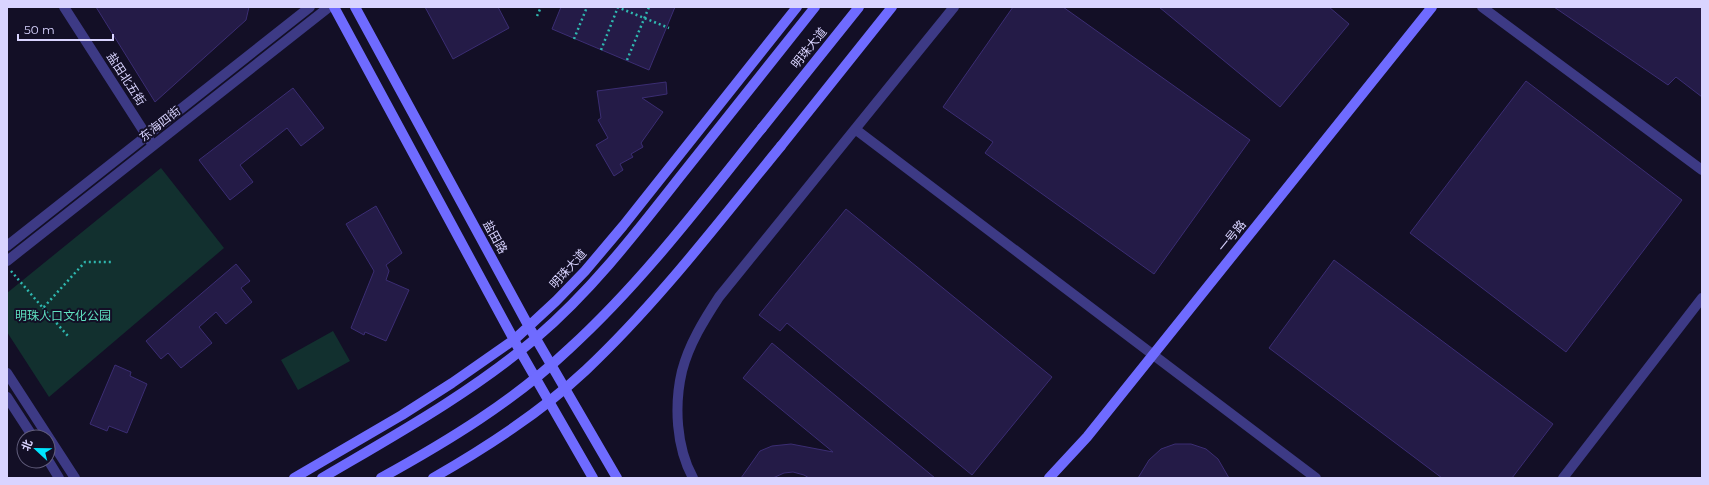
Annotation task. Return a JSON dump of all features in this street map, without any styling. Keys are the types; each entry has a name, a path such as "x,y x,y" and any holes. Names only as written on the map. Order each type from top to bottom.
{"street":[{"name":"盐田北五街","path":"64,7 154,146"},
{"name":"东海四街","path":"7,246 310,7"},
{"name":"东海四街","path":"7,262 329,7"},
{"path":"334,7 520,350 593,478"},
{"name":"盐田路","path":"355,7 528,325 617,478"},
{"name":"明珠大道","path":"294,478 414,407 471,370 515,339 528,325 556,301 584,271 797,7"},
{"name":"明珠大道","path":"322,478 408,428 458,396 504,364 536,338 595,281 633,236 815,7"},
{"name":"明珠大道","path":"381,478 450,438 490,412 569,350 605,315 640,278 859,7"},
{"path":"433,478 503,435 545,404 585,370 657,297 781,146 892,7"},
{"path":"693,478 688,469 681,448 678,421 678,396 683,370 693,343 704,321 719,297 954,7"},
{"name":"一号路","path":"1049,478 1087,437 1154,355 1432,7"},
{"path":"1482,7 1702,170"},
{"path":"856,129 1316,478"},
{"path":"1563,478 1702,298"},
{"path":"7,373 75,478"},
{"path":"7,397 28,429"},
{"path":"54,469 59,478"}],"path":[{"path":"537,16 541,7"},
{"path":"574,39 587,7"},
{"path":"601,50 618,7 669,28"},
{"path":"627,60 649,7"},
{"path":"43,308 85,262 113,262"},
{"path":"7,266 68,336"}],"green space":[{"name":"明珠人口文化公园","path":"161,168 224,248 49,397 7,332 7,293"},
{"path":"333,331 350,361 298,390 281,360"}],"building":[{"path":"96,7 249,7 246,20 155,102"},
{"path":"425,7 498,7 509,28 453,59"},
{"path":"561,7 675,7 649,70 552,29"},
{"path":"1013,7 1063,7 1250,140 1154,274 985,153 993,142 943,107"},
{"path":"1159,7 1329,7 1349,24 1280,107"},
{"path":"1554,7 1702,7 1702,97 1676,77 1668,85"},
{"path":"1526,81 1682,200 1566,352 1410,233"},
{"path":"666,82 667,94 642,98 663,112 641,143 643,147 631,154 633,157 620,164 623,170 614,176 596,145 608,138 598,120 601,118 597,91"},
{"path":"293,88 324,128 301,146 287,128 240,165 253,182 230,200 199,160"},
{"path":"376,206 402,253 386,265 389,271 386,280 409,290 386,341 365,332 364,335 351,328 374,271 346,224"},
{"path":"846,209 1052,377 972,475 787,323 780,331 759,315"},
{"path":"1334,260 1553,424 1512,478 1442,478 1269,348"},
{"path":"236,264 250,281 241,288 252,302 226,324 216,312 199,327 212,343 181,368 168,353 161,359 146,341"},
{"path":"772,343 935,478 809,478 793,472 784,473 773,478 741,478 760,451 772,446 791,444 833,452 743,378"},
{"path":"115,365 131,372 130,376 147,384 127,433 109,426 107,431 90,424"},
{"path":"1175,444 1191,444 1206,449 1218,459 1229,478 1138,478 1149,460 1161,449"}]}
